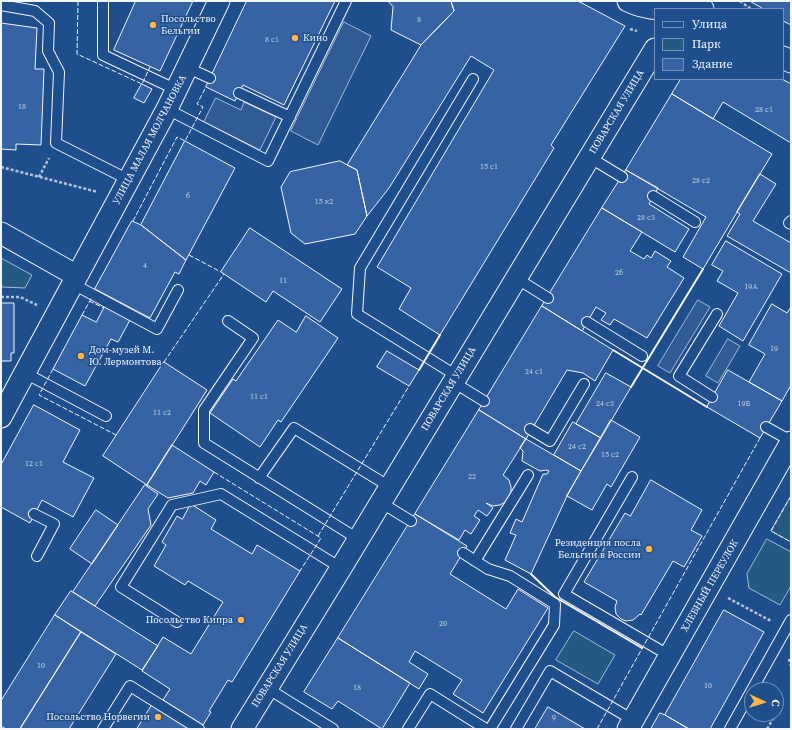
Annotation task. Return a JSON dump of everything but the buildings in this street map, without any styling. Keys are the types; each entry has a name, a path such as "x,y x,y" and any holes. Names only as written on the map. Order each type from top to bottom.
{"street":[{"name":"УЛИЦА МАЛАЯ МОЛЧАНОВКА","path":"1,417 168,109 219,1"},
{"path":"628,1 638,6 654,8"},
{"path":"667,8 681,6 696,8"},
{"name":"ПОВАРСКАЯ УЛИЦА","path":"242,729 654,51"},
{"path":"1,232 74,280"},
{"name":"ХЛЕБНЫЙ ПЕРЕУЛОК","path":"631,724 791,442"}],"lane":[{"path":"103,1 103,56 177,90"},
{"path":"168,109 268,161 346,1"},
{"path":"1,5 35,11 49,23 48,51 59,72 56,143 129,180"},
{"path":"188,68 210,78"},
{"path":"473,79 360,268 357,314 455,379 484,401"},
{"path":"239,93 290,117"},
{"path":"590,157 622,177"},
{"path":"653,196 695,222"},
{"path":"516,278 548,298"},
{"path":"74,280 158,329 178,290"},
{"path":"712,397 679,376 717,314"},
{"path":"228,321 253,338 204,410 204,443 358,539"},
{"path":"587,322 642,356"},
{"path":"25,373 106,416"},
{"path":"530,429 550,441 584,384"},
{"path":"766,427 791,442"},
{"path":"259,478 294,428 385,494 411,521"},
{"path":"475,561 528,475"},
{"path":"632,477 564,594 670,656"},
{"path":"177,622 121,587 172,504 220,494 341,568"},
{"path":"34,514 54,524 37,556"},
{"path":"463,553 488,569 510,576 555,604 554,625 490,729"},
{"path":"730,729 791,620"},
{"path":"516,729 550,672 631,724"},
{"path":"103,729 130,686 200,729"},
{"path":"267,688 333,729"},
{"path":"408,729 430,694 486,729"}],"path":[{"path":"740,1 750,8"},
{"path":"630,29 637,31"},
{"path":"39,177 56,143"},
{"path":"1,167 100,193"},
{"path":"1,297 20,297 40,307"},
{"path":"727,597 786,629"}],"green space":[{"path":"1,258 32,275 25,288 1,287"},
{"path":"791,496 791,542 771,531"},
{"path":"767,539 791,552 791,586 780,605 749,588 747,574"},
{"path":"574,631 615,655 598,684 556,660"}],"shaded area":[{"path":"344,22 371,36 318,145 291,131"},
{"path":"216,98 241,110 244,102 276,117 260,150 204,122"},
{"path":"698,300 710,307 670,373 658,366"},
{"path":"728,339 740,346 718,383 706,376"}],"fence":[{"path":"78,1 77,54 142,84 150,67"},
{"path":"133,221 177,137 185,141 203,107 197,104 206,87"},
{"path":"189,255 221,272"},
{"path":"164,362 224,274"},
{"path":"82,315 92,297"},
{"path":"89,301 104,308"},
{"path":"53,369 39,395 116,435"},
{"path":"318,536 409,386"},
{"path":"597,729 760,438"},
{"path":"214,472 321,538 300,571"},
{"path":"791,496 771,531 791,542"}],"wall":[{"path":"631,387 703,269"},
{"path":"419,370 440,335"},
{"path":"613,350 707,407"},
{"path":"531,574 555,597 642,648"}],"place":[{"name":"Посольство Бельгии","path":"153,25"},
{"name":"Кино","path":"295,38"},
{"name":"Дом-музей М. Ю. Лермонтова","path":"81,356"},
{"name":"Резиденция посла Бельгии в России","path":"649,549"},
{"name":"Посольство Кипра","path":"241,620"},
{"name":"Посольство Норвегии","path":"158,717"}]}
